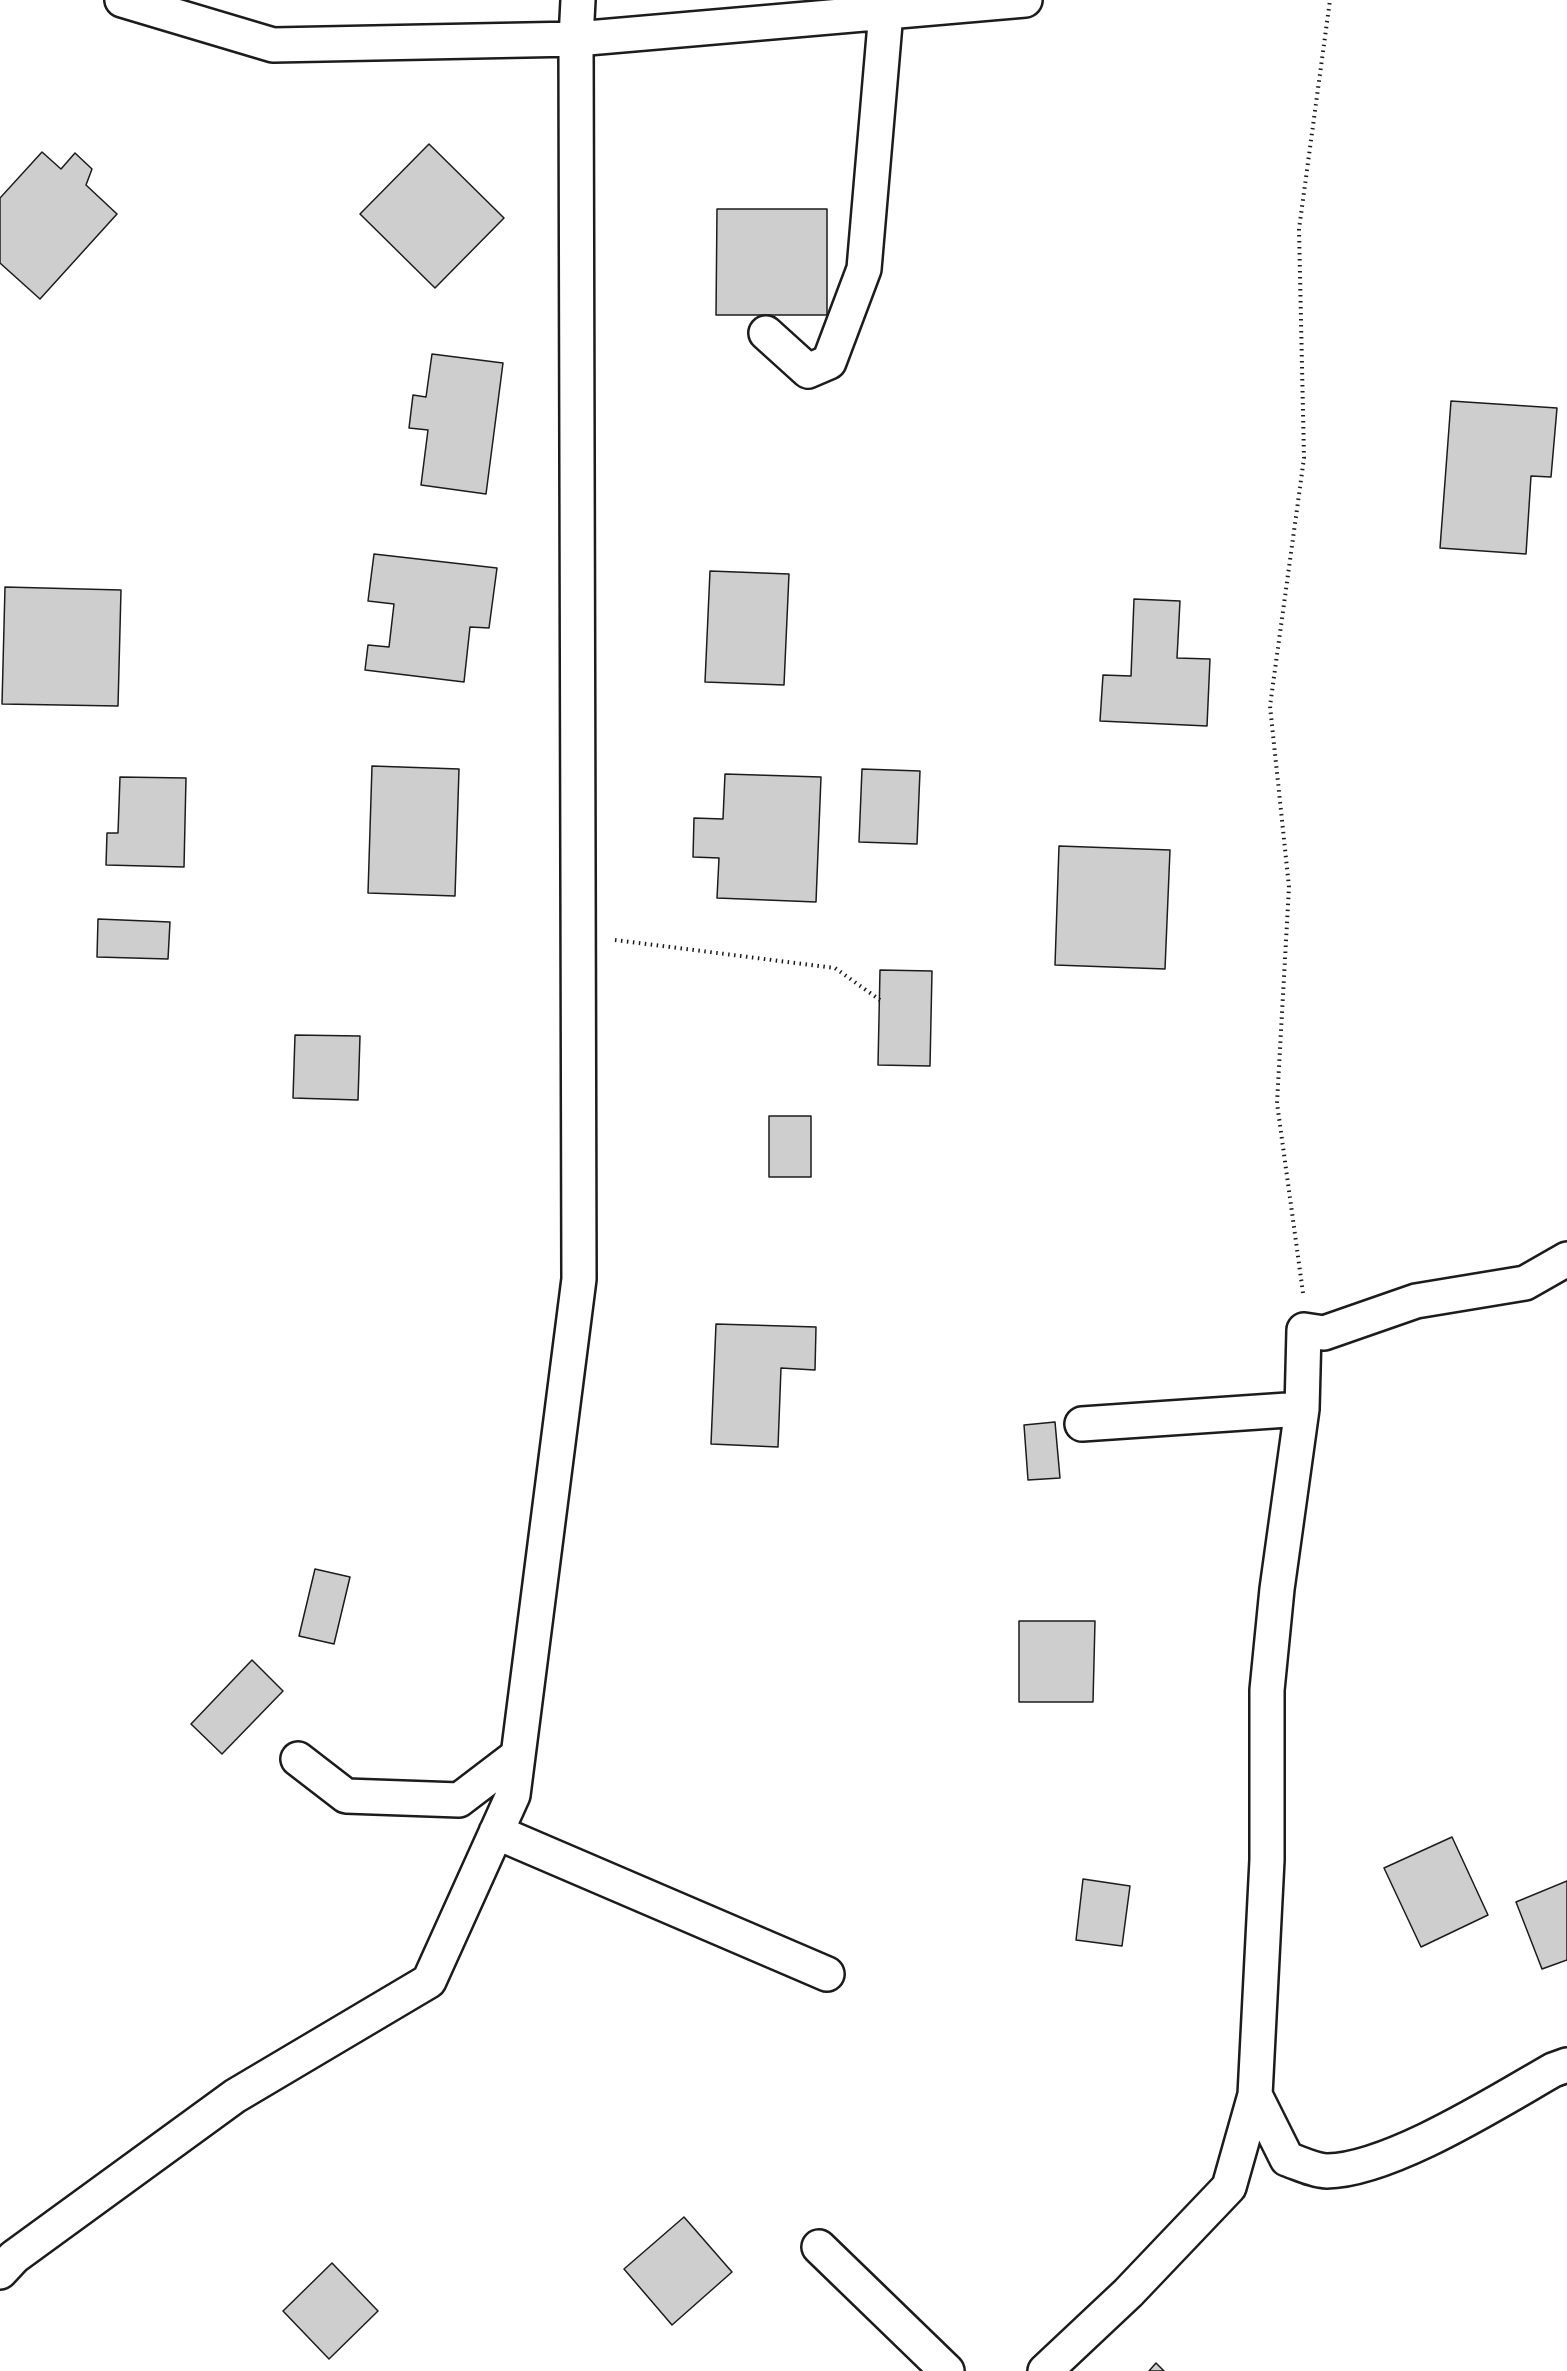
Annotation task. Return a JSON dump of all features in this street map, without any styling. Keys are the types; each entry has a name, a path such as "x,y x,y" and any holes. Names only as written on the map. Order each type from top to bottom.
{"street":[{"path":"122,0 273,45 576,39 1012,1"},
{"path":"0,2272 14,2258 235,2096 429,1981 513,1795 579,1280 576,39 578,0"},
{"path":"766,333 808,371 829,362 864,269 886,12"},
{"path":"1045,2371 1128,2294 1229,2187 1255,2095 1267,1860 1267,1690 1277,1589 1302,1409 1304,1330 1324,1333 1416,1301 1524,1283 1567,1259"},
{"path":"1082,1424 1302,1409"},
{"path":"298,1760 346,1797 459,1800 518,1755"},
{"path":"496,1832 827,1974"},
{"path":"1255,2095 1287,2159 1325,2171 1378,2162 1474,2115 1553,2070 1567,2065"},
{"path":"819,2247 947,2371"}],"path":[{"path":"1304,1330 1302,1271 1277,1103 1289,887 1270,706 1304,458 1299,229 1330,0"},
{"path":"578,935 836,968 880,1000"}],"building":[{"path":"429,144 504,218 435,288 360,214"},
{"path":"42,152 61,169 75,153 92,169 86,185 117,214 40,299 0,263 0,198"},
{"path":"717,209 827,209 827,315 716,315"},
{"path":"432,354 503,363 486,494 421,485 428,430 409,428 413,395 426,397"},
{"path":"1451,401 1557,408 1551,477 1531,476 1526,554 1440,548"},
{"path":"374,554 497,568 489,628 470,627 464,682 365,670 368,645 389,647 394,604 368,601"},
{"path":"710,571 789,574 784,685 705,682"},
{"path":"5,587 121,590 118,706 2,704"},
{"path":"1134,599 1180,601 1177,658 1210,659 1207,726 1100,721 1103,675 1131,676"},
{"path":"372,766 459,769 455,896 368,893"},
{"path":"862,769 920,771 917,844 859,842"},
{"path":"725,774 821,777 816,902 717,898 719,858 693,857 694,818 723,819"},
{"path":"120,777 186,778 184,867 106,865 107,833 118,833"},
{"path":"1059,846 1170,850 1165,969 1055,965"},
{"path":"98,919 170,922 168,959 97,957"},
{"path":"880,970 932,971 930,1066 878,1065"},
{"path":"295,1035 360,1036 358,1100 293,1098"},
{"path":"769,1116 811,1116 811,1177 769,1177"},
{"path":"716,1324 816,1327 815,1370 781,1368 778,1447 711,1444"},
{"path":"1055,1422 1060,1478 1028,1480 1024,1425"},
{"path":"315,1569 350,1577 334,1644 299,1636"},
{"path":"1019,1621 1095,1621 1093,1702 1019,1702"},
{"path":"252,1660 283,1691 222,1754 191,1724"},
{"path":"1452,1837 1488,1915 1421,1947 1384,1868"},
{"path":"1083,1879 1130,1886 1122,1946 1076,1940"},
{"path":"1567,1881 1567,1960 1542,1969 1516,1902"},
{"path":"684,2217 732,2272 672,2325 624,2269"},
{"path":"332,2263 378,2311 329,2359 283,2311"},
{"path":"1156,2363 1164,2371 1149,2371"}]}
